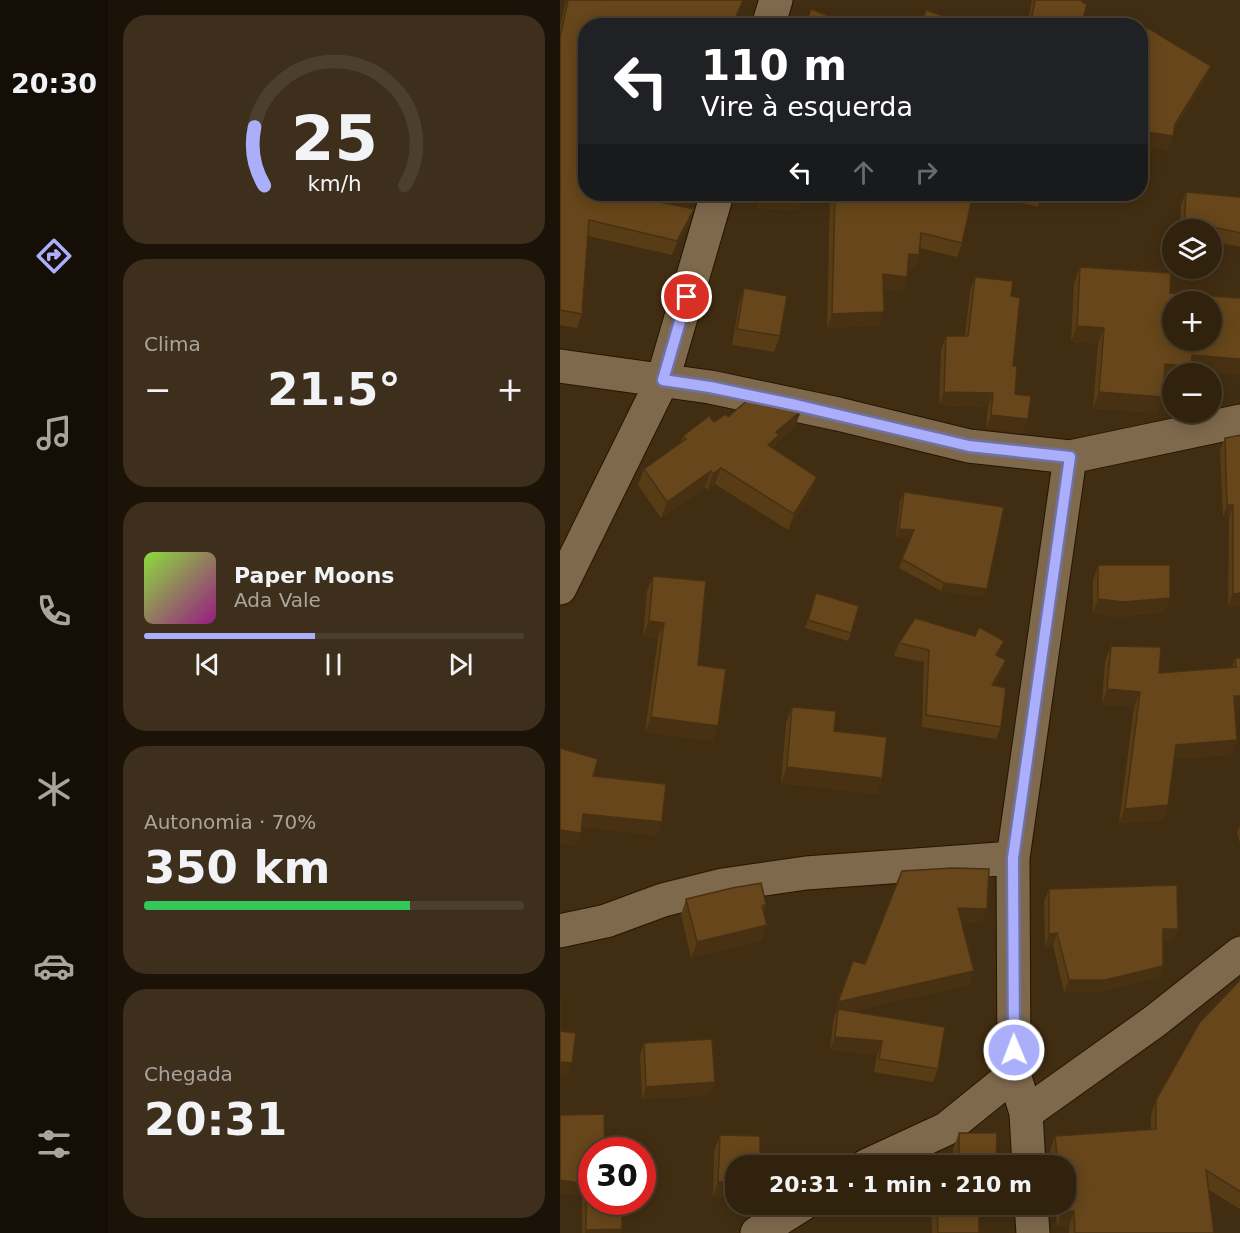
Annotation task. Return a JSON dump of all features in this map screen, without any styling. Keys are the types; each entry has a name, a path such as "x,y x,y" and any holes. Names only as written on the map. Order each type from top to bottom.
{"street":[{"path":"770,18 776,0"},
{"path":"560,588 663,380 715,201"},
{"path":"560,366 710,387 815,409 969,446 1070,457 1241,421"},
{"path":"1028,1155 1026,1113 1014,1074 1013,858 1070,457"},
{"path":"560,931 606,921 663,900 723,885 806,873 1013,858"},
{"path":"1026,1113 1156,1021 1241,953"},
{"path":"890,1155 946,1129 1014,1074"},
{"path":"757,1233 786,1215"},
{"path":"1032,1215 1033,1233"}],"building":[{"path":"568,0 743,0 735,18 578,18 578,201 654,201 694,209 677,241 589,220 582,314 560,310 560,38"},
{"path":"1035,0 1082,0 1087,4 1083,18 1032,18"},
{"path":"811,9 834,18 808,18"},
{"path":"926,10 949,18 924,18"},
{"path":"1148,28 1211,66 1175,124 1173,136 1148,132"},
{"path":"1186,192 1241,197 1241,233 1222,229 1222,219 1185,219"},
{"path":"835,201 971,201 962,243 921,233 919,255 909,254 907,277 883,274 884,312 832,314"},
{"path":"1080,267 1162,272 1162,279 1171,279 1170,291 1162,291 1162,351 1222,351 1222,297 1241,298 1241,359 1192,355 1191,363 1162,363 1162,397 1099,392 1104,328 1077,326"},
{"path":"975,277 1013,281 1011,296 1020,298 1013,366 1017,366 1015,394 1031,396 1028,419 991,415 993,393 944,392 946,336 968,336"},
{"path":"744,288 787,296 780,336 737,329"},
{"path":"750,398 798,408 801,411 776,432 779,435 768,445 817,477 794,514 721,468 713,474 711,471 667,502 644,469 686,439 683,436 709,416 714,422 726,414 728,417"},
{"path":"1241,435 1241,593 1233,594 1233,505 1227,505 1225,438"},
{"path":"904,492 1004,507 987,589 944,583 902,559 914,530 899,529"},
{"path":"1098,565 1170,565 1170,598 1124,602 1098,599"},
{"path":"653,576 706,581 698,665 726,669 718,726 651,717 664,623 649,621"},
{"path":"816,593 859,606 851,633 808,620"},
{"path":"915,618 975,636 979,627 1004,641 996,655 1006,660 992,685 1006,688 1001,727 926,715 929,650 899,643"},
{"path":"1111,646 1161,647 1159,673 1236,667 1235,658 1241,658 1241,696 1234,696 1237,740 1176,745 1168,805 1125,809 1140,692 1107,689"},
{"path":"792,707 836,711 834,731 887,737 882,778 787,767"},
{"path":"560,748 598,759 593,776 666,784 662,822 583,814 581,833 560,830"},
{"path":"953,868 989,869 987,909 958,908 974,971 838,1002 853,961 865,964 902,871"},
{"path":"761,883 766,904 762,906 767,925 697,942 686,899"},
{"path":"1177,885 1178,929 1163,929 1163,966 1105,980 1069,980 1057,933 1049,934 1049,889"},
{"path":"1241,979 1241,1192 1206,1170 1214,1233 1075,1233 1076,1155 1057,1155 1055,1136 1156,1129 1156,1100 1200,1022"},
{"path":"560,1000 561,1031 576,1033 572,1063 560,1062"},
{"path":"838,1009 945,1027 938,1069 879,1059 882,1041 835,1037"},
{"path":"712,1039 715,1082 646,1087 644,1043"},
{"path":"604,1114 605,1137 578,1137 578,1183 560,1180 560,1115"},
{"path":"959,1133 997,1133 996,1155 959,1155"},
{"path":"720,1135 760,1136 760,1155 725,1155 725,1182 718,1182"},
{"path":"586,1215 622,1215 622,1229 586,1230"},
{"path":"937,1215 979,1215 979,1233 938,1233"}],"route":[{"path":"687,297 663,380 710,387 838,414 969,446 1070,457 1013,858 1014,1050"}]}
